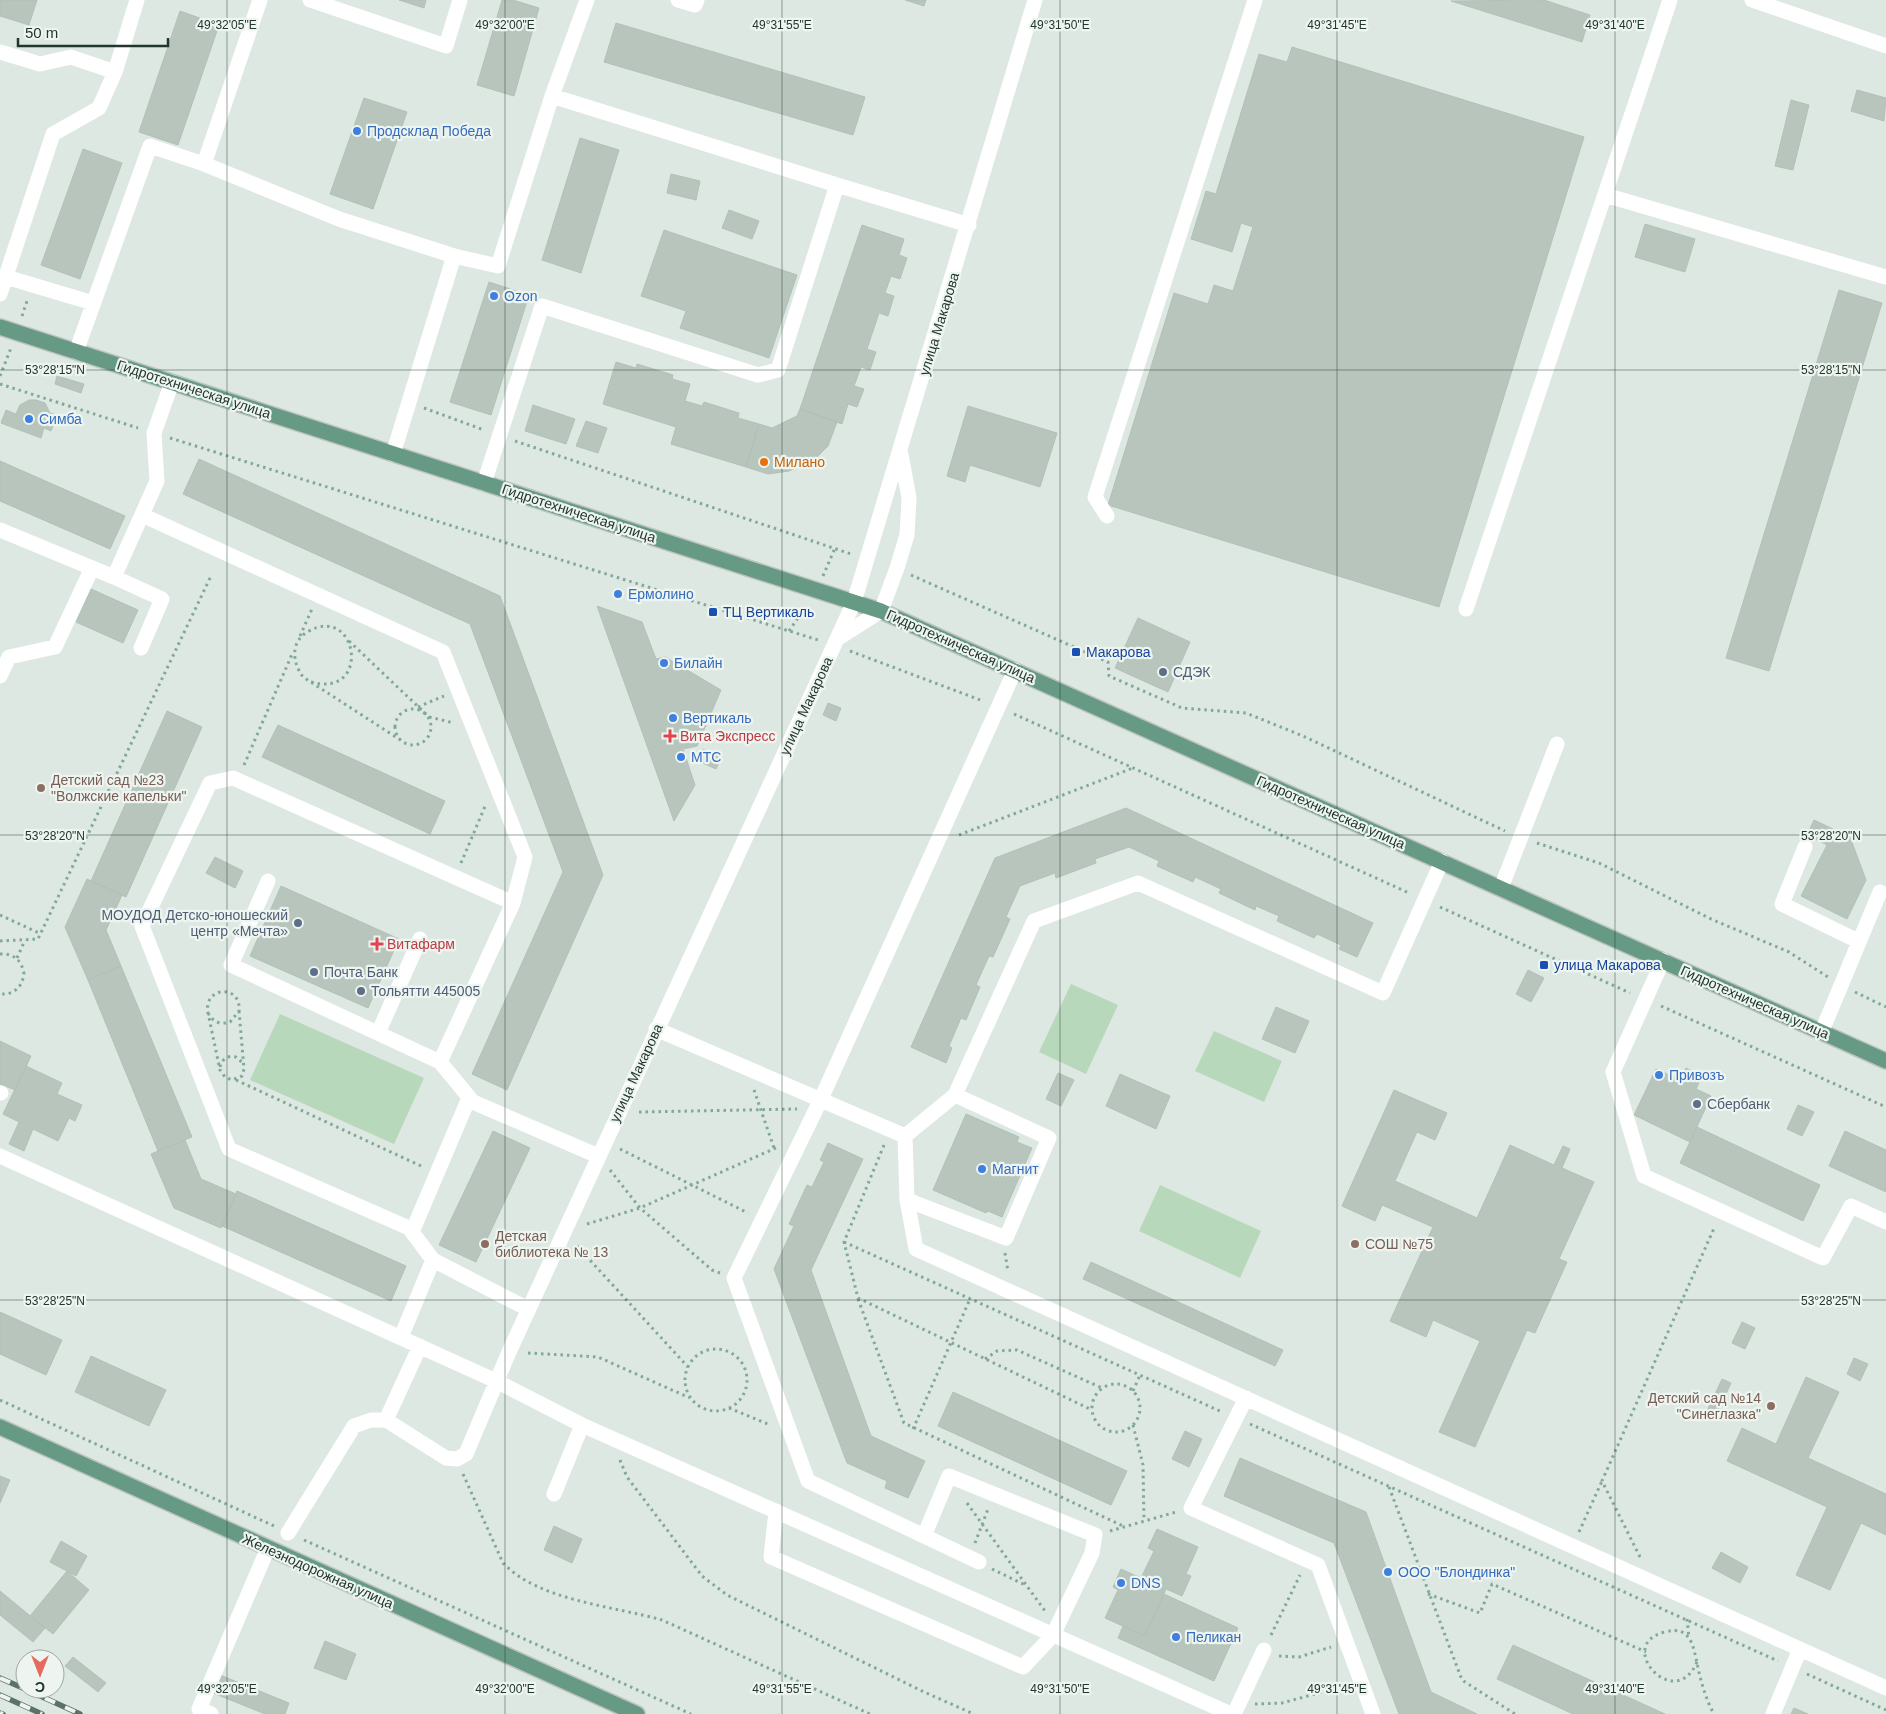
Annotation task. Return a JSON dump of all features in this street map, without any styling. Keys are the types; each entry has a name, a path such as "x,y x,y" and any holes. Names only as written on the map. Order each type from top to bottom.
{"main road":[{"name":"Гидротехническая улица","path":"0,327 881,611 1886,1060"},
{"name":"Железнодорожная улица","path":"0,1427 636,1714"}],"street":[{"path":"0,294 53,134 99,108 115,72 137,0"},
{"path":"204,164 259,0"},
{"path":"310,0 446,46 460,0"},
{"path":"76,352 150,146 204,164 339,219 454,256 498,266 552,96 587,0"},
{"path":"678,0 695,5 697,0"},
{"name":"улица Макарова","path":"457,1459 466,1454 528,1309 854,602 969,225 1035,0"},
{"path":"1107,516 1095,497 1255,0"},
{"path":"1466,609 1670,0"},
{"path":"1752,0 1886,46"},
{"path":"0,52 40,64 71,56 115,72"},
{"path":"552,96 969,225"},
{"path":"484,483 542,306 758,375 778,370 837,185"},
{"path":"1605,195 1886,277"},
{"path":"393,454 454,256"},
{"path":"6,276 93,303"},
{"path":"114,577 157,481 154,433 172,382"},
{"path":"835,643 881,611 897,568 907,535 910,498 900,450"},
{"path":"142,515 443,652 525,857 513,903 440,1062"},
{"path":"0,530 162,599 141,648"},
{"path":"0,676 9,657 55,647 92,568"},
{"path":"974,1560 808,1481 734,1278 821,1099 1015,670"},
{"path":"1501,888 1557,744"},
{"path":"513,903 232,778 210,783 142,926 229,1149 408,1228 433,1260 528,1309"},
{"path":"1805,847 1782,904 1858,941"},
{"path":"905,1136 955,1095 1034,921 1138,883 1383,992 1442,861"},
{"path":"268,881 230,965 440,1062 473,1102 598,1156"},
{"path":"1822,1031 1880,892"},
{"path":"378,1033 420,939"},
{"path":"1663,960 1613,1072 1644,1176 1823,1258 1851,1206 1886,1222"},
{"path":"656,1029 905,1136"},
{"path":"907,1200 1006,1238 1048,1138 955,1095"},
{"path":"412,1232 470,1098"},
{"path":"905,1136 907,1200 916,1249 1886,1688"},
{"path":"0,1156 420,1346 617,1440 776,1511 1055,1629 1235,1710 1264,1650"},
{"path":"400,1338 433,1260"},
{"path":"386,1420 420,1346"},
{"path":"1246,1398 1191,1508 1318,1565 1373,1714"},
{"path":"288,1533 354,1426 371,1420 386,1420 446,1458 457,1459"},
{"path":"554,1494 582,1424"},
{"path":"776,1511 771,1556 1023,1667 1055,1629 1092,1553 1095,1535 949,1476 924,1536"},
{"path":"211,1714 198,1708 268,1548"},
{"path":"1773,1714 1800,1649"}],"path":[{"path":"0,384 835,643 999,706 1886,1107"},
{"path":"409,402 500,436 867,559"},
{"path":"897,568 1108,662 1110,676 1182,708 1246,713 1303,736 1520,838 1599,863 1711,919 1789,952 1840,984 1886,1007"},
{"path":"0,942 38,939 41,934 211,576"},
{"path":"238,780 318,595"},
{"path":"299,640 305,632 324,626 333,628 429,717 474,728"},
{"path":"311,682 321,685 331,684 340,680 347,673 353,656 347,639"},
{"path":"295,649 297,669 303,677 402,741 413,745 419,744 428,737 431,726 423,712 412,709 406,710 397,719 395,731 402,741"},
{"path":"418,706 458,690"},
{"path":"936,844 1134,768"},
{"path":"454,877 495,783"},
{"path":"0,915 41,934"},
{"path":"17,958 25,940"},
{"path":"0,954 17,958 24,974 21,986 10,993 0,994"},
{"path":"236,1080 242,1076 244,1066 240,1011 236,996 226,991 215,993 207,1007 220,1070 224,1077 236,1080 437,1173"},
{"path":"208,1013 215,1021 226,1023 234,1019 240,1011"},
{"path":"220,1070 222,1062 228,1056 240,1058 244,1066"},
{"path":"747,1067 760,1111 774,1148 786,1171"},
{"path":"618,1112 793,1111 821,1099"},
{"path":"890,1130 844,1242 858,1298 904,1423 913,1429 1125,1527"},
{"path":"688,1367 564,1231 640,1208 803,1136"},
{"path":"605,1141 762,1220"},
{"path":"598,1156 640,1208 712,1270 734,1278"},
{"path":"1572,1546 1721,1212"},
{"path":"1006,1238 1005,1260 1015,1294"},
{"path":"844,1242 1886,1710"},
{"path":"858,1298 1092,1410"},
{"path":"913,1429 970,1299"},
{"path":"509,1352 598,1357 691,1398 708,1410 718,1411 729,1408 738,1402 747,1386 745,1367 740,1359 723,1349 712,1349 698,1355 688,1367 686,1383 691,1398"},
{"path":"985,1359 997,1351 1017,1350 1102,1388 1118,1384 1133,1391 1140,1405 1137,1419 1121,1432 1105,1430 1094,1418 1092,1402 1102,1388"},
{"path":"1133,1391 1140,1375"},
{"path":"0,1400 288,1533 691,1714"},
{"path":"729,1408 791,1434"},
{"path":"1133,1424 1143,1465 1144,1521"},
{"path":"617,1440 619,1458 626,1477 702,1576 721,1590 924,1692 974,1714"},
{"path":"457,1459 503,1563 512,1573 565,1598 631,1611 662,1620 870,1714"},
{"path":"1602,1481 1641,1560"},
{"path":"1389,1487 1462,1680 1515,1714"},
{"path":"994,1494 982,1524 974,1560 1025,1585"},
{"path":"966,1500 1055,1629"},
{"path":"1095,1535 1191,1508"},
{"path":"1308,1560 1264,1650 1285,1658 1299,1657 1346,1642"},
{"path":"1428,1594 1480,1613 1492,1584 1646,1652"},
{"path":"1672,1591 1688,1620 1689,1638 1697,1653 1696,1662 1688,1676 1680,1681 1664,1681 1650,1672 1646,1664 1646,1652 1651,1640 1666,1631 1682,1633 1689,1638"},
{"path":"1696,1662 1714,1714"},
{"path":"1235,1710 1282,1703 1322,1692 1366,1695"}],"green space":[{"path":"1071,984 1118,1005 1086,1074 1039,1052"},
{"path":"280,1014 424,1078 394,1144 250,1080"},
{"path":"1214,1031 1282,1061 1264,1102 1195,1071"},
{"path":"1160,1185 1261,1231 1240,1278 1139,1231"}],"building":[{"path":"0,0 37,0 29,25 0,16"},
{"path":"399,0 426,0 424,8"},
{"path":"502,0 513,0 539,8 514,96 477,85"},
{"path":"905,0 926,0 924,6"},
{"path":"1544,0 1590,15 1582,42 1451,1"},
{"path":"180,11 219,25 178,145 139,132"},
{"path":"616,23 865,97 853,135 604,62"},
{"path":"1292,47 1584,137 1439,607 1108,505 1174,293 1208,304 1214,285 1233,291 1253,227 1241,223 1232,252 1191,239 1206,191 1216,194 1259,54 1287,62"},
{"path":"1857,90 1886,98 1884,121 1851,111"},
{"path":"364,98 407,112 373,209 330,194"},
{"path":"1791,100 1809,105 1793,170 1775,166"},
{"path":"580,138 619,150 581,273 542,260"},
{"path":"83,149 122,163 80,279 41,265"},
{"path":"671,174 700,181 696,200 667,193"},
{"path":"729,210 759,221 752,239 722,228"},
{"path":"1645,224 1695,239 1685,272 1635,257"},
{"path":"862,225 904,239 899,255 907,258 900,279 891,276 885,293 894,296 888,316 879,313 867,349 876,352 870,370 861,367 854,386 864,389 857,407 848,404 842,424 800,409"},
{"path":"664,230 797,275 769,358 680,328 686,311 641,296"},
{"path":"489,282 529,295 491,415 450,402"},
{"path":"1839,290 1882,303 1769,671 1726,658"},
{"path":"616,362 636,368 637,364 673,375 672,379 690,384 685,401 702,406 704,402 739,413 738,418 759,424 746,467 671,444 676,427 603,404"},
{"path":"57,376 84,384 81,393 55,384"},
{"name":"Симба","path":"29,400 45,403 50,413 57,415 51,431 44,428 41,438 1,423 6,410 16,414 20,405"},
{"path":"533,405 575,419 566,444 525,431"},
{"path":"968,406 1057,433 1040,487 970,465 965,482 947,476"},
{"path":"800,409 837,422 828,446 814,460 789,471 768,474 746,467 759,424 772,428 797,416"},
{"path":"586,421 607,428 598,453 576,446"},
{"path":"199,459 500,596 603,875 507,1090 472,1074 563,872 470,624 183,494"},
{"path":"0,461 125,516 110,549 0,501"},
{"path":"91,589 138,610 123,643 76,622"},
{"name":"Вертикаль","path":"597,606 642,622 656,659 665,657 721,690 697,746 683,749 695,785 674,821"},
{"path":"1138,618 1190,642 1168,692 1115,668"},
{"path":"828,703 841,708 836,721 823,715"},
{"path":"167,711 202,727 126,897 91,881"},
{"path":"278,725 445,801 430,834 262,757"},
{"path":"703,749 721,758 716,769 698,761"},
{"path":"1126,808 1373,923 1357,957 1339,949 1341,945 1317,934 1314,938 1277,921 1279,916 1256,906 1255,910 1219,893 1221,889 1195,877 1193,882 1157,866 1159,861 1129,847 1095,859 1096,863 1056,878 1055,873 1020,886 1006,917 1010,919 993,957 989,956 976,985 980,987 966,1020 961,1018 949,1046 952,1048 946,1063 911,1047 995,858"},
{"path":"1814,820 1850,837 1866,880 1847,919 1801,896 1827,845 1807,835"},
{"path":"215,857 243,871 235,888 206,873"},
{"path":"87,879 122,895 106,930 121,966 88,980 65,927"},
{"path":"281,886 399,939 368,1008 250,956"},
{"path":"121,966 192,1137 158,1151 88,980"},
{"path":"1528,970 1544,978 1531,1002 1516,994"},
{"path":"1276,1007 1309,1021 1295,1053 1262,1039"},
{"path":"0,1041 31,1056 15,1090 0,1084"},
{"path":"26,1066 62,1083 57,1094 82,1105 75,1121 69,1118 58,1141 33,1129 24,1151 9,1144 19,1122 3,1114"},
{"path":"1686,1068 1702,1076 1696,1089 1711,1096 1690,1142 1634,1115 1656,1069 1680,1080"},
{"path":"1058,1073 1074,1080 1061,1106 1046,1099"},
{"path":"1120,1074 1170,1096 1156,1129 1106,1106"},
{"path":"1394,1090 1447,1113 1435,1140 1417,1132 1395,1181 1477,1218 1510,1145 1554,1165 1563,1146 1570,1149 1562,1168 1594,1182 1559,1259 1567,1262 1535,1333 1527,1330 1475,1447 1439,1432 1480,1341 1433,1320 1426,1337 1390,1321 1433,1227 1382,1205 1375,1221 1342,1206"},
{"path":"1798,1105 1814,1112 1802,1136 1787,1129"},
{"name":"Магнит","path":"966,1114 1019,1137 1017,1142 1032,1148 1002,1217 988,1211 986,1213 933,1190"},
{"path":"1697,1127 1820,1185 1803,1221 1680,1163"},
{"path":"493,1131 530,1148 476,1262 439,1245"},
{"path":"1845,1131 1886,1150 1886,1192 1829,1166"},
{"path":"185,1140 201,1179 236,1194 221,1228 174,1208 151,1154"},
{"path":"828,1143 863,1159 811,1270 871,1436 925,1461 908,1498 885,1488 887,1481 847,1463 774,1269 794,1226 789,1224 807,1185 812,1187 824,1162 820,1160"},
{"path":"237,1191 406,1266 391,1301 222,1226"},
{"path":"1091,1262 1283,1350 1275,1366 1083,1279"},
{"path":"0,1312 62,1340 46,1375 0,1354"},
{"path":"1742,1322 1755,1328 1745,1349 1732,1343"},
{"path":"91,1356 166,1390 149,1426 75,1392"},
{"path":"1854,1358 1868,1364 1860,1381 1847,1374"},
{"path":"1806,1377 1839,1392 1808,1458 1886,1494 1886,1535 1861,1523 1830,1590 1796,1575 1827,1507 1727,1461 1742,1428 1776,1444"},
{"path":"1722,1379 1731,1383 1716,1415 1707,1411"},
{"path":"953,1392 1127,1471 1111,1505 938,1426"},
{"path":"1185,1431 1202,1439 1189,1467 1172,1459"},
{"path":"1240,1458 1366,1512 1431,1692 1477,1714 1399,1714 1334,1543 1224,1496"},
{"path":"0,1476 10,1480 0,1503"},
{"path":"554,1526 582,1539 572,1563 544,1550"},
{"path":"1157,1529 1198,1547 1186,1574 1191,1576 1182,1596 1166,1589 1145,1636 1105,1618 1118,1590 1113,1587 1121,1569 1141,1578 1154,1551 1148,1548"},
{"path":"61,1541 87,1556 76,1576 50,1562"},
{"path":"1721,1552 1748,1567 1740,1583 1712,1568"},
{"path":"67,1571 89,1590 53,1634 30,1616"},
{"path":"0,1591 45,1628 33,1642 0,1615"},
{"name":"Пеликан","path":"1164,1594 1238,1628 1214,1681 1118,1638 1123,1626 1145,1636"},
{"path":"325,1641 356,1654 346,1680 314,1668"},
{"path":"1513,1645 1665,1714 1573,1714 1497,1679"},
{"path":"73,1657 106,1683 98,1692 65,1666"},
{"path":"220,1675 289,1703 285,1714 265,1714 213,1693"},
{"path":"1794,1708 1808,1714 1791,1714"}],"railway":[{"path":"0,1678 15,1685"},
{"path":"0,1695 42,1714"},
{"path":"47,1699 80,1714"}],"place":[{"name":"Продсклад Победа","path":"357,131"},
{"name":"Ozon","path":"494,296"},
{"name":"Симба","path":"29,419"},
{"name":"Милано","path":"764,462"},
{"name":"Ермолино","path":"618,594"},
{"name":"ТЦ Вертикаль","path":"713,612"},
{"name":"Макарова","path":"1076,652"},
{"name":"Билайн","path":"664,663"},
{"name":"СДЭК","path":"1163,672"},
{"name":"Вертикаль","path":"673,718"},
{"name":"Вита Экспресс","path":"670,736"},
{"name":"МТС","path":"681,757"},
{"name":"Детский сад №23 \"Волжские капельки\"","path":"41,788"},
{"name":"МОУДОД Детско-юношеский центр «Мечта»","path":"298,923"},
{"name":"Витафарм","path":"377,944"},
{"name":"улица Макарова","path":"1544,965"},
{"name":"Почта Банк","path":"314,972"},
{"name":"Тольятти 445005","path":"361,991"},
{"name":"Привозъ","path":"1659,1075"},
{"name":"Сбербанк","path":"1697,1104"},
{"name":"Магнит","path":"982,1169"},
{"name":"Детская библиотека № 13","path":"485,1244"},
{"name":"СОШ №75","path":"1355,1244"},
{"name":"Детский сад №14 \"Синеглазка\"","path":"1771,1406"},
{"name":"ООО \"Блондинка\"","path":"1388,1572"},
{"name":"DNS","path":"1121,1583"},
{"name":"Пеликан","path":"1176,1637"}]}
